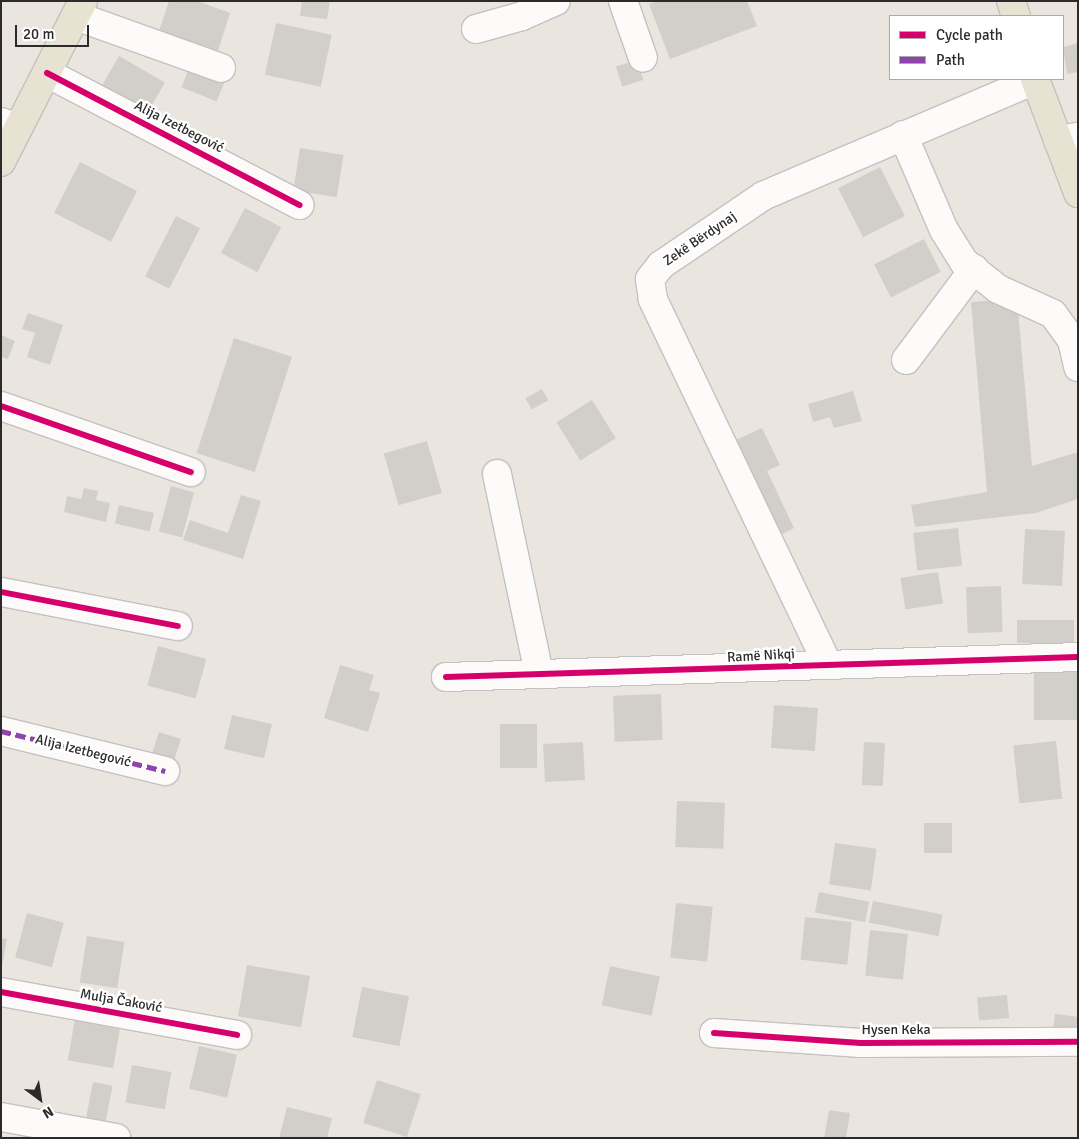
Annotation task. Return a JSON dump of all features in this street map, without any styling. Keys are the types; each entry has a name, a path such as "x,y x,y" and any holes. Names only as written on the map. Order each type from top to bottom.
{"main road":[{"path":"1011,1 1016,15"},
{"path":"1,162 10,125 47,73 80,9"},
{"name":"Zekë Bërdynaj","path":"1036,80 1068,139 1078,193"}],"street":[{"path":"476,28 556,1"},
{"path":"624,1 643,58"},
{"path":"80,9 221,68"},
{"name":"Alija Izetbegović","path":"47,73 300,205"},
{"name":"Zekë Bërdynaj","path":"828,665 653,300 650,279 661,264 764,196 1033,80"},
{"path":"903,135 944,230 974,269 998,289 1054,314 1072,340 1078,367"},
{"path":"906,360 974,269"},
{"path":"1,406 191,472"},
{"path":"497,474 539,674"},
{"path":"1,592 178,626"},
{"name":"Ramë Nikqi","path":"446,677 1078,657"},
{"name":"Alija Izetbegović","path":"1,730 165,771"},
{"name":"Mulja Čaković","path":"1,992 236,1035"},
{"name":"Hysen Keka","path":"714,1033 862,1043 1078,1042"},
{"path":"1,1117 116,1138"}],"building":[{"path":"169,1 197,1 230,13 218,51 159,31"},
{"path":"302,1 330,1 327,19 300,16"},
{"path":"657,1 747,1 757,26 670,59 649,4"},
{"path":"276,23 332,35 321,87 265,75"},
{"path":"1078,43 1078,72 1067,74 1064,47"},
{"path":"119,56 165,82 144,119 98,92"},
{"path":"637,60 643,80 622,87 616,66"},
{"path":"190,66 225,80 217,102 181,87"},
{"path":"300,148 343,155 337,197 293,190"},
{"path":"80,162 137,191 111,242 54,213"},
{"path":"880,167 905,216 863,237 838,188"},
{"path":"245,208 281,227 257,272 221,253"},
{"path":"176,216 200,228 169,289 145,277"},
{"path":"924,239 941,272 891,297 874,264"},
{"path":"1017,299 1032,466 1078,452 1078,499 1036,513 915,527 911,505 987,492 971,302"},
{"path":"28,313 63,325 50,365 27,357 35,333 22,329"},
{"path":"1,335 15,341 8,359 1,357"},
{"path":"234,338 292,357 255,472 197,453"},
{"path":"542,389 548,400 532,410 525,398"},
{"path":"853,391 862,421 834,428 830,417 813,422 808,404"},
{"path":"592,400 616,438 580,460 556,422"},
{"path":"762,428 780,465 767,471 794,528 773,539 727,444"},
{"path":"427,441 442,493 399,505 384,453"},
{"path":"171,486 194,492 182,538 159,531"},
{"path":"84,488 98,491 96,500 110,503 106,522 64,512 67,496 81,499"},
{"path":"241,495 261,501 243,559 183,540 190,520 228,533"},
{"path":"119,505 154,513 150,532 115,524"},
{"path":"958,528 962,566 917,570 913,533"},
{"path":"1025,529 1065,531 1062,586 1022,584"},
{"path":"938,572 943,604 905,610 900,578"},
{"path":"1001,586 1003,632 968,633 966,587"},
{"path":"1017,620 1074,620 1074,643 1017,643"},
{"path":"158,646 206,659 196,699 147,686"},
{"path":"1034,661 1078,661 1078,720 1034,720"},
{"path":"340,665 374,675 369,690 380,693 368,732 324,718"},
{"path":"661,694 663,740 615,742 613,696"},
{"path":"774,705 818,708 815,751 771,748"},
{"path":"232,715 272,724 264,758 224,749"},
{"path":"500,724 537,724 537,768 500,768"},
{"path":"159,732 181,739 173,762 152,755"},
{"path":"1056,741 1062,799 1019,803 1013,745"},
{"path":"583,742 585,780 545,782 543,744"},
{"path":"864,742 885,743 883,786 862,785"},
{"path":"677,801 725,803 723,849 675,847"},
{"path":"924,823 952,823 952,853 924,853"},
{"path":"835,843 877,849 871,890 829,885"},
{"path":"819,892 869,902 865,922 815,913"},
{"path":"873,901 943,915 938,936 869,923"},
{"path":"676,903 713,907 707,962 670,958"},
{"path":"27,913 64,923 52,967 15,957"},
{"path":"805,917 852,922 847,965 801,960"},
{"path":"870,930 908,934 903,980 865,976"},
{"path":"87,936 125,942 117,988 80,982"},
{"path":"1,938 7,939 2,966 1,966"},
{"path":"247,965 310,976 301,1027 238,1016"},
{"path":"610,966 660,977 652,1016 602,1005"},
{"path":"362,987 409,996 399,1046 352,1037"},
{"path":"1007,995 1009,1018 979,1021 977,998"},
{"path":"1055,1014 1078,1017 1076,1034 1053,1031"},
{"path":"75,1019 120,1027 113,1068 68,1060"},
{"path":"199,1046 237,1055 227,1098 189,1089"},
{"path":"132,1065 171,1072 165,1109 125,1102"},
{"path":"377,1080 421,1094 407,1137 363,1123"},
{"path":"93,1082 113,1086 104,1128 85,1124"},
{"path":"287,1107 332,1118 327,1138 279,1138"},
{"path":"829,1110 850,1113 846,1138 824,1138"}],"marked path":[{"path":"1,731 165,771"}],"cycle path":[{"path":"47,73 300,205"},
{"path":"1,406 191,472"},
{"path":"1,592 178,626"},
{"path":"446,677 1078,657"},
{"path":"1,992 237,1035"},
{"path":"714,1033 861,1043 1078,1042"}]}
